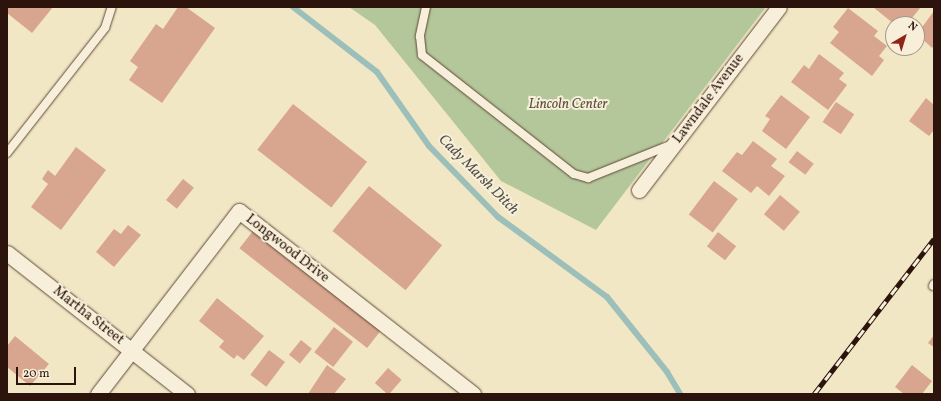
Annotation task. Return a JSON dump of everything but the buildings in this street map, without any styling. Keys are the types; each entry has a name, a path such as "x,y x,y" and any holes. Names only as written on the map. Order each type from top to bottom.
{"street":[{"name":"Lawndale Avenue","path":"639,190 779,7"},
{"name":"Longwood Drive","path":"131,350 239,212 473,394"},
{"name":"Martha Street","path":"7,253 187,394"},
{"path":"98,394 131,350"}],"lane":[{"path":"7,153 105,28 112,7"},
{"path":"426,7 420,36 422,55 574,174 588,178 675,143"}],"green space":[{"name":"Lincoln Center","path":"349,7 766,7 596,230 501,181 375,25"}],"waterway":[{"name":"Cady Marsh Ditch","path":"293,7 377,72 429,146 498,217 607,297 667,372 680,394"}],"railway":[{"path":"814,394 934,239"}]}
